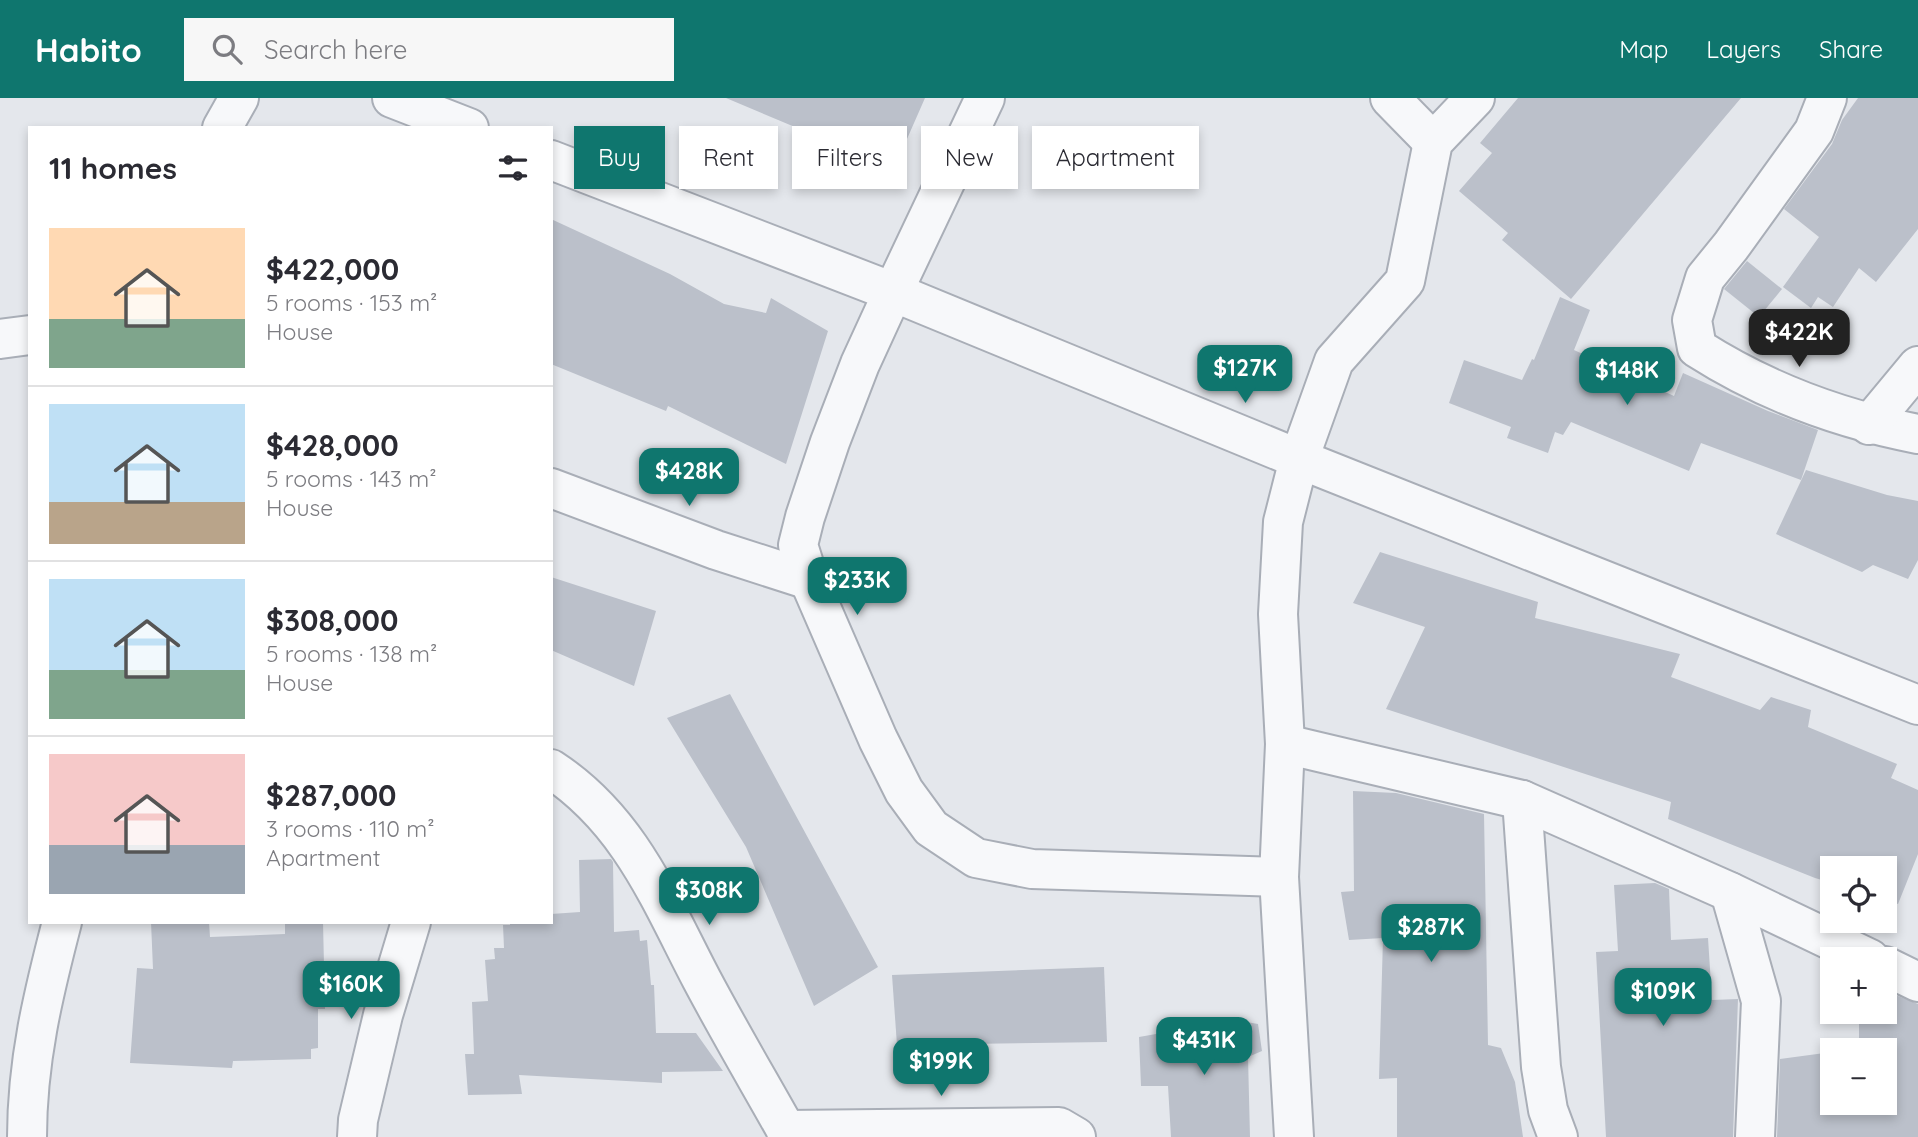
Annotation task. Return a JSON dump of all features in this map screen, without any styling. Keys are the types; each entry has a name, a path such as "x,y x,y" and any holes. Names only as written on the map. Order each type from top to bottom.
{"street":[{"path":"223,126 239,98"},
{"path":"392,98 464,126"},
{"path":"985,98 860,364 830,442 798,545 809,580 878,739 904,791 931,828 976,858 1032,869 1279,877"},
{"path":"1390,98 1433,142"},
{"path":"1294,1137 1279,877 1285,744 1278,614 1283,522 1299,458 1334,361 1405,281 1433,142 1475,98"},
{"path":"1827,98 1814,131 1705,278 1693,310 1692,331 1697,348 1787,396 1869,425 1918,434"},
{"path":"553,161 893,292 1299,458 1918,705"},
{"path":"0,339 28,335"},
{"path":"1869,425 1918,366"},
{"path":"553,489 716,550 809,580"},
{"path":"1285,744 1522,800 1730,892 1845,947"},
{"path":"553,770 577,786 613,825 650,877 786,1133 1059,1127 1076,1137"},
{"path":"1522,800 1541,1067 1548,1110 1558,1137"},
{"path":"1730,892 1761,1001 1755,1137"},
{"path":"27,1137 31,1062 41,1001 61,924"},
{"path":"357,1137 358,1120 383,1015 410,924"},
{"path":"1897,972 1918,982"}],"building":[{"path":"726,98 925,98 907,139 907,126 793,126"},
{"path":"1518,98 1741,98 1571,299 1502,240 1508,233 1459,191 1492,153 1480,143"},
{"path":"1858,98 1918,98 1918,229 1876,282 1859,268 1833,307 1818,297 1811,308 1783,287 1819,237 1784,209 1832,144 1842,120"},
{"path":"553,220 670,274 724,304 766,313 771,298 828,331 786,464 668,406 666,411 553,365"},
{"path":"1747,261 1782,289 1759,317 1724,289"},
{"path":"1560,297 1590,310 1574,350 1674,396 1683,373 1818,430 1801,480 1701,443 1689,471 1571,422 1563,435 1555,432 1548,453 1507,438 1511,427 1449,403 1464,360 1522,380 1532,359 1534,360"},
{"path":"1806,470 1887,495 1918,501 1918,560 1908,579 1873,565 1862,572 1776,534"},
{"path":"1380,552 1538,602 1535,618 1680,654 1671,677 1760,710 1771,697 1811,710 1808,727 1897,764 1891,778 1918,790 1918,854 1898,904 1897,856 1820,856 1820,879 1668,819 1671,802 1386,709 1425,627 1353,603"},
{"path":"553,578 656,611 634,686 553,651"},
{"path":"730,694 878,967 814,1006 746,847 667,718"},
{"path":"1353,791 1396,793 1484,814 1488,1045 1501,1048 1515,1082 1523,1137 1397,1137 1397,1078 1379,1079 1383,938 1349,940 1341,892 1354,891"},
{"path":"611,859 613,862 614,932 639,930 640,941 647,940 651,985 654,985 656,1033 696,1033 723,1071 662,1072 662,1083 519,1075 522,1094 468,1095 465,1054 474,1054 472,1002 488,1001 485,960 495,959 494,948 504,948 503,925 553,924 553,914 580,912 579,860"},
{"path":"1655,883 1669,889 1671,940 1708,938 1712,1000 1738,999 1733,1137 1606,1137 1596,952 1618,951 1614,885"},
{"path":"151,924 209,924 210,937 285,934 285,924 323,924 325,1009 318,1009 318,1048 311,1049 311,1059 233,1061 232,1068 130,1063 137,968 153,969"},
{"path":"1104,967 1107,1042 897,1045 892,975"},
{"path":"1897,996 1918,1004 1918,1137 1777,1137 1780,1059 1820,1054 1820,1115 1897,1115 1897,1038 1859,1038 1859,1024 1897,1024"},
{"path":"1235,1020 1258,1024 1262,1051 1248,1057 1250,1137 1171,1137 1168,1086 1141,1086 1139,1037"}]}
